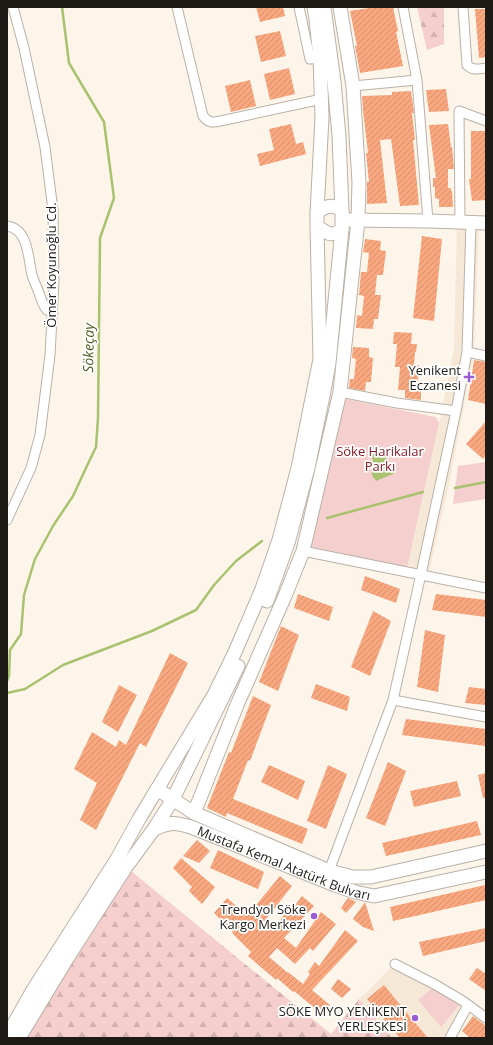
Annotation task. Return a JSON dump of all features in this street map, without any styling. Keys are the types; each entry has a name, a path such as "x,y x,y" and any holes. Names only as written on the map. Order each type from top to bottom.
{"main road":[{"path":"7,1036 33,990 117,859 139,819 218,688 262,590 279,540 298,468 320,359 317,220 322,99 320,58 314,7"},
{"path":"19,1038 68,957 122,873 154,829 173,799 242,658 271,591 288,543 308,468 323,396 328,363 342,220 339,136 334,82 324,7"},
{"path":"194,813 237,705 302,551 340,392 358,220 358,182 353,86 340,7"},
{"path":"317,220 321,209 330,206 334,206 342,220"},
{"path":"317,220 325,233 330,234 334,234 342,220"},
{"path":"342,220 428,220 486,223"},
{"name":"Mustafa Kemal Atatürk Bulvarı","path":"157,789 194,813 329,871 353,877 371,877 486,851"},
{"path":"139,819 154,829"},
{"name":"Mustafa Kemal Atatürk Bulvarı","path":"154,829 168,823 191,827 334,885 354,892 374,896 486,872"},
{"path":"366,877 374,896"}],"street":[{"name":"Ömer Koyunoğlu Cd.","path":"7,520 31,468 40,435 50,355 54,281 53,210 45,148 24,48 13,7"},
{"path":"177,7 203,116 207,120 212,123 322,99"},
{"path":"299,7 310,59 320,58"},
{"path":"403,7 417,80 428,220"},
{"path":"463,7 467,65 474,69 486,68"},
{"path":"353,86 417,80"},
{"path":"329,871 393,700 456,411 467,352 465,222 459,111 486,121"},
{"path":"7,226 17,230 24,239 27,246 32,276 42,303 47,310 53,313"},
{"path":"467,352 486,356"},
{"path":"340,392 397,403 456,411"},
{"path":"302,551 486,588"},
{"path":"393,700 486,716"},
{"path":"395,964 436,985 486,1018"},
{"path":"450,1038 468,1005"}],"shaded area":[{"path":"457,222 479,223 474,353 450,480 429,572 407,568 454,348"},
{"path":"380,448 383,449 390,468 395,472 376,481 372,475 373,453"},
{"name":"SÖKE MYO YENİKENT YERLEŞKESİ","path":"395,964 463,1001 444,1038 392,1038 359,999"}],"green space":[{"path":"417,7 444,7 444,44 427,50"},
{"name":"Söke Harikalar Parkı","path":"346,399 436,417 439,423 407,568 309,547 340,405"},
{"path":"486,462 486,499 453,504 458,466"},
{"path":"126,867 331,1034 359,999 392,1038 19,1038"},
{"path":"436,985 463,1001 441,1027 418,1000"}],"building":[{"path":"256,7 283,7 285,16 260,22"},
{"path":"375,7 393,7 398,31 396,32 403,66 360,73 355,46 357,46 350,11"},
{"path":"475,9 486,9 486,57 479,58"},
{"path":"280,31 286,56 261,62 255,36"},
{"path":"289,68 295,94 270,100 264,74"},
{"path":"250,80 256,106 231,112 225,86"},
{"path":"446,89 449,111 429,112 426,90"},
{"path":"411,91 414,113 412,113 415,140 413,140 419,205 400,206 391,139 380,140 387,203 367,204 367,182 369,182 366,153 368,153 362,96 392,95 392,92"},
{"path":"291,124 296,144 303,142 306,154 260,166 257,154 274,150 269,129"},
{"path":"448,124 454,169 448,169 448,188 451,188 452,191 453,207 439,207 439,199 435,198 435,187 433,187 433,178 436,178 429,125"},
{"path":"471,131 486,131 486,200 472,201 469,179 471,179"},
{"path":"422,236 442,239 434,321 413,318"},
{"path":"365,239 381,241 380,250 386,251 383,275 377,275 375,295 381,295 378,319 374,319 373,329 356,328 357,315 362,316 364,296 359,295 361,272 367,272 369,253 363,252"},
{"path":"394,332 412,333 411,344 417,344 414,365 419,365 417,389 421,389 421,400 405,398 405,390 398,390 400,367 395,367 397,344 393,344"},
{"path":"353,347 369,348 369,357 373,358 371,382 366,382 365,391 349,388 350,379 354,379 356,359 352,358"},
{"path":"474,360 486,362 486,404 468,400"},
{"path":"486,421 486,455 483,459 466,444"},
{"path":"365,576 400,589 396,603 361,590"},
{"path":"298,594 333,607 329,621 294,608"},
{"path":"436,594 486,600 486,617 432,610"},
{"path":"373,611 391,621 370,676 351,667"},
{"path":"281,626 299,635 278,691 259,682"},
{"path":"425,630 445,635 438,692 417,687"},
{"path":"170,653 188,663 146,747 140,743 96,830 80,820 97,783 74,769 92,732 116,747 119,740 126,745"},
{"path":"316,684 350,697 347,711 311,698"},
{"path":"119,685 137,695 118,732 102,722"},
{"path":"469,687 486,689 486,705 465,703"},
{"path":"253,696 271,705 250,761 248,760 233,799 308,829 302,844 227,813 226,817 207,808 229,752 231,753"},
{"path":"406,719 486,729 485,746 402,735"},
{"path":"388,762 406,771 385,826 366,818"},
{"path":"269,765 305,781 298,800 261,782"},
{"path":"328,765 347,774 326,829 307,821"},
{"path":"486,773 486,798 483,798 478,775"},
{"path":"457,781 461,796 414,807 410,791"},
{"path":"477,821 481,835 386,856 382,843"},
{"path":"197,840 210,851 199,863 183,856"},
{"path":"218,850 264,872 258,889 210,868"},
{"path":"181,858 215,887 202,904 189,891 192,887 173,868"},
{"path":"280,876 292,886 263,923 273,931 286,912 288,915 302,896 314,906 284,938 296,948 321,912 336,924 313,951 310,948 295,964 277,948 269,957 288,973 303,984 310,974 308,972 315,962 319,966 345,930 358,941 312,990 330,1005 322,1014 277,978 276,980 248,956 251,952 214,913 227,898 247,916"},
{"path":"485,885 486,900 393,921 390,907"},
{"path":"348,898 356,902 346,913 341,908"},
{"path":"365,902 374,931 363,927 353,919"},
{"path":"486,928 486,941 423,956 419,942"},
{"path":"477,968 486,974 486,991 469,979"},
{"path":"338,979 351,989 342,998 331,989"},
{"path":"384,985 428,1038 400,1038 367,999"},
{"path":"473,1016 486,1026 486,1038 470,1038 462,1031"}],"waterway":[{"name":"Sökeçay","path":"7,681 9,676 10,650 21,634 24,595 35,559 53,526 73,496 96,447 98,418 100,238 114,198 104,122 69,63 62,7"},
{"path":"455,488 486,482"},
{"path":"327,518 423,492"},
{"path":"7,693 25,689 63,665 152,631 196,610 214,585 236,561 262,541"}],"place":[{"name":"Yenikent Eczanesi","path":"469,377"},
{"name":"Trendyol Söke Kargo Merkezi","path":"314,916"},
{"name":"SÖKE MYO YENİKENT YERLEŞKESİ","path":"415,1018"}]}
